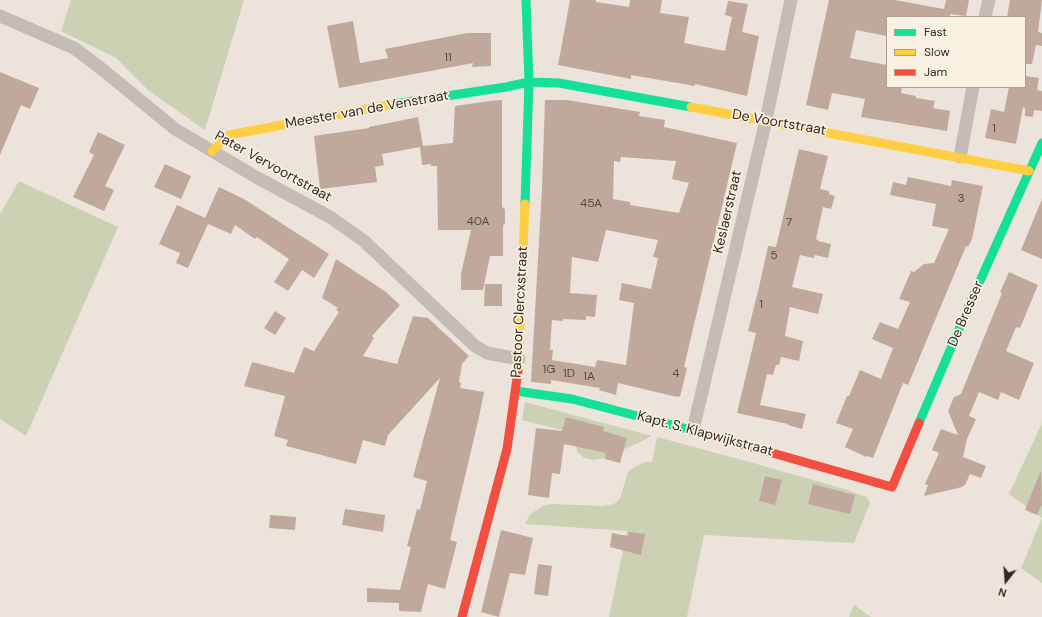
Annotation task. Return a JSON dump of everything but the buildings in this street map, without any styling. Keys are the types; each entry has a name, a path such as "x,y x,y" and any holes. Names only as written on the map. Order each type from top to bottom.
{"street":[{"name":"Pastoor Clercxstraat","path":"462,617 506,449 516,391 519,358 529,82 526,0"},
{"name":"Keslaerstraat","path":"693,430 766,120 791,0"},
{"path":"986,16 988,0"},
{"name":"Pater Vervoortstraat","path":"0,16 74,48 104,70 175,129 256,177 330,217 364,241 475,346 487,353 519,358"},
{"name":"De Voortstraat","path":"529,82 559,83 766,120 1029,171"},
{"name":"Meester van de Venstraat","path":"212,151 229,135 372,107 506,88 529,82"},
{"path":"960,157 973,88"},
{"name":"De Bresser","path":"892,487 971,301 1042,143"},
{"name":"Kapt. S. Klapwijkstraat","path":"516,391 572,399 693,430 892,487"}],"green space":[{"path":"71,0 244,0 205,130 149,91 116,58 61,31"},
{"path":"19,181 118,227 26,436 0,419 0,214"},
{"path":"525,402 652,436 606,458 594,460 584,458 577,452 576,444 565,431 522,420"},
{"path":"1042,423 1042,518 1009,494"},
{"path":"657,437 848,490 867,497 870,503 854,543 704,535 687,617 609,617 627,531 525,524 530,514 545,505 602,506 614,504 620,499 628,472 645,462 652,462"},
{"path":"1042,518 1042,583 1021,568"},
{"path":"854,604 857,607 871,617 849,617"}],"traffic: fast":[{"path":"525,204 529,82 526,0"},
{"path":"394,104 506,87 529,82 559,83 691,107"},
{"path":"919,423 971,301 1042,143"},
{"path":"516,391 572,399 695,431"}],"traffic: slow":[{"path":"212,151 229,135 394,104"},
{"path":"691,107 1029,171"},
{"path":"518,371 525,204"}],"traffic: jam":[{"path":"462,617 507,449 518,371"},
{"path":"695,431 892,487 919,423"}]}
